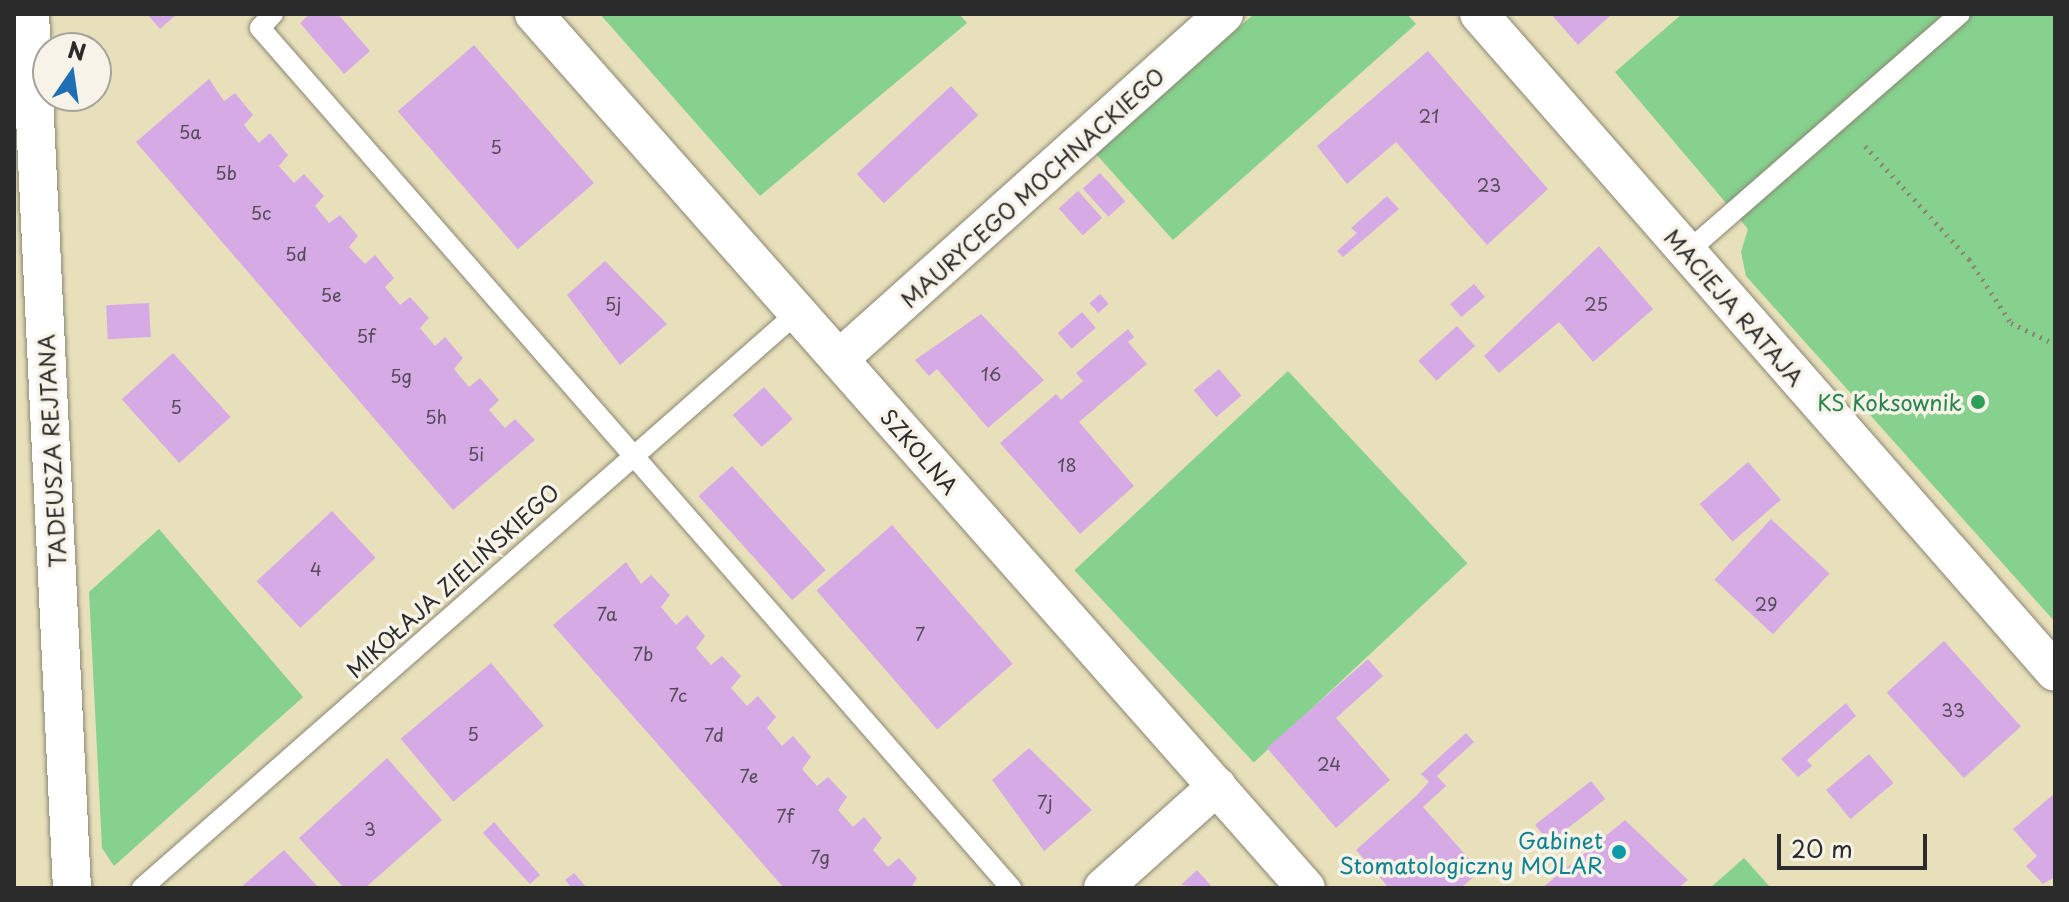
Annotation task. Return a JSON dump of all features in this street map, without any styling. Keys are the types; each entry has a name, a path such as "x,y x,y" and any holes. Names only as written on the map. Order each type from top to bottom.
{"street":[{"name":"TADEUSZA REJTANA","path":"30,14 72,888"},
{"name":"SZKOLNA","path":"534,14 1306,888"},
{"name":"MAURYCEGO MOCHNACKIEGO","path":"839,359 1224,14"},
{"name":"MACIEJA RATAJA","path":"1479,14 2055,672"},
{"path":"1103,888 1217,786"}],"lane":[{"path":"273,14 260,28 1011,888"},
{"path":"1687,252 1960,14"},
{"name":"MIKOŁAJA ZIELIŃSKIEGO","path":"142,888 630,454 798,312"}],"path":[{"path":"1840,119 1969,259 2011,323 2055,344"}],"green space":[{"path":"600,14 959,14 967,23 760,196"},
{"path":"1254,14 1407,14 1416,24 1173,240 1096,154"},
{"name":"KS Koksownik","path":"1682,14 2055,14 2055,622 1746,276 1741,252 1748,229 1615,72"},
{"path":"1288,371 1467,563 1254,762 1074,570"},
{"path":"159,529 303,697 114,866 102,848 89,592"},
{"path":"1744,858 1771,888 1710,888"}],"building":[{"path":"147,14 177,14 160,29"},
{"path":"310,14 338,14 370,51 344,74 300,23"},
{"path":"1551,14 1612,14 1578,45"},
{"path":"474,45 594,183 518,249 398,111"},
{"path":"1428,51 1548,189 1487,245 1396,142 1347,184 1317,146"},
{"path":"209,79 224,101 235,93 253,115 244,125 259,143 270,133 288,155 279,166 294,183 304,174 324,196 315,206 329,223 340,215 358,236 349,247 365,264 375,255 394,278 385,287 400,305 410,297 429,318 420,328 435,346 445,337 463,358 454,369 469,387 480,378 499,400 489,410 505,428 515,419 535,440 453,510 136,142"},
{"path":"951,86 978,115 884,203 857,174"},
{"path":"1100,173 1125,201 1108,217 1083,188"},
{"path":"1078,191 1102,218 1083,235 1059,208"},
{"path":"1387,196 1399,209 1343,257 1337,251 1357,233 1351,228"},
{"path":"1599,246 1653,309 1593,362 1559,322 1499,373 1484,356"},
{"path":"605,261 667,324 620,365 567,295"},
{"path":"1474,284 1485,297 1461,317 1450,304"},
{"path":"1100,294 1109,304 1098,313 1090,303"},
{"path":"149,303 151,337 108,339 106,305"},
{"path":"1082,312 1096,328 1072,349 1058,333"},
{"path":"981,314 1044,380 988,428 937,369 929,376 915,360"},
{"path":"1457,326 1475,346 1436,381 1418,361"},
{"path":"1128,329 1134,337 1128,342 1147,364 1079,422 1134,486 1080,534 1000,443 1056,394 1061,400 1083,381 1076,373"},
{"path":"173,353 231,417 179,463 122,399"},
{"path":"1219,369 1241,396 1216,417 1194,390"},
{"path":"764,387 793,419 762,447 733,415"},
{"path":"1748,462 1781,500 1733,542 1700,504"},
{"path":"732,466 826,570 792,600 699,496"},
{"path":"332,511 376,558 300,628 257,581"},
{"path":"1771,519 1830,574 1773,634 1714,580"},
{"path":"892,525 1013,664 937,729 817,591"},
{"path":"626,562 641,584 651,575 670,595 661,607 676,625 687,615 705,636 696,648 711,665 722,656 741,676 731,688 747,706 758,696 776,717 767,728 782,746 793,736 811,757 802,769 817,786 828,777 847,797 838,810 853,827 864,817 882,838 873,850 888,867 899,858 917,878 911,888 784,888 553,625"},
{"path":"1944,641 2021,726 1964,778 1887,693"},
{"path":"1368,659 1383,676 1336,718 1390,780 1336,828 1267,748"},
{"path":"491,663 544,726 453,802 401,739"},
{"path":"1846,703 1856,716 1807,760 1812,766 1798,777 1781,759"},
{"path":"1466,733 1474,742 1437,776 1446,786 1423,807 1480,871 1461,888 1389,888 1356,850 1415,797 1429,782 1421,774"},
{"path":"1029,748 1092,810 1044,851 992,780"},
{"path":"1869,754 1893,783 1851,819 1826,790"},
{"path":"387,758 442,820 365,888 344,888 299,838"},
{"path":"1591,781 1605,799 1549,843 1535,825"},
{"path":"2055,793 2055,877 2043,884 2026,866 2037,856 2013,829"},
{"name":"Gabinet Stomatologiczny MOLAR","path":"1625,820 1688,880 1678,888 1542,888"},
{"path":"494,822 540,875 530,884 483,833"},
{"path":"284,850 319,888 240,888"},
{"path":"1197,870 1213,888 1181,885"},
{"path":"574,873 587,888 572,888 565,880"}],"place":[{"name":"KS Koksownik","path":"1978,402"},
{"name":"Gabinet Stomatologiczny MOLAR","path":"1619,852"}]}
